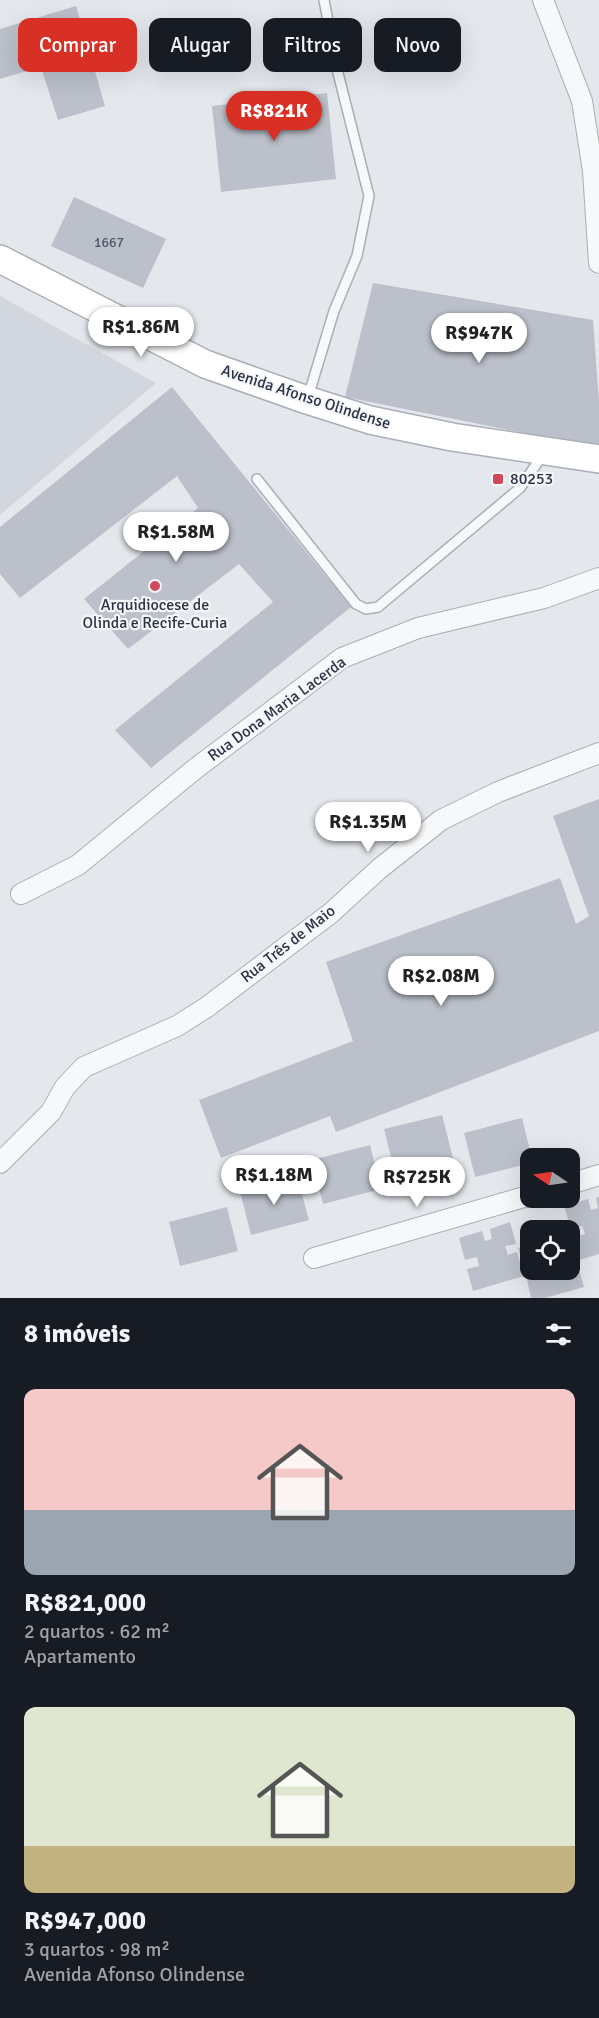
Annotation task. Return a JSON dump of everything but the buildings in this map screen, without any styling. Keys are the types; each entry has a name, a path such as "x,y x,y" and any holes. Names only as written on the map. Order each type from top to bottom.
{"main road":[{"name":"Avenida Afonso Olindense","path":"0,259 205,364 307,400 370,420 452,437 599,459"}],"street":[{"path":"543,0 582,101 597,188 599,263"},
{"name":"Rua Dona Maria Lacerda","path":"21,894 78,865 195,770 342,658 418,628 544,598 599,578"},
{"name":"Rua Três de Maio","path":"0,1163 51,1112 65,1087 84,1066 177,1026 207,1007 331,913 378,869 441,820 498,792 599,753"},
{"path":"580,1181 599,1175"},
{"path":"314,1258 520,1198"}],"lane":[{"path":"307,400 334,311 357,256 369,196 338,73 324,0"},
{"path":"257,479 356,604 366,609 378,607 519,488 545,451"}],"shaded area":[{"path":"0,296 156,383 0,515"}],"place":[{"name":"80253","path":"498,479"},
{"name":"Arquidiocese de Olinda e Recife-Curia","path":"155,586"}]}
